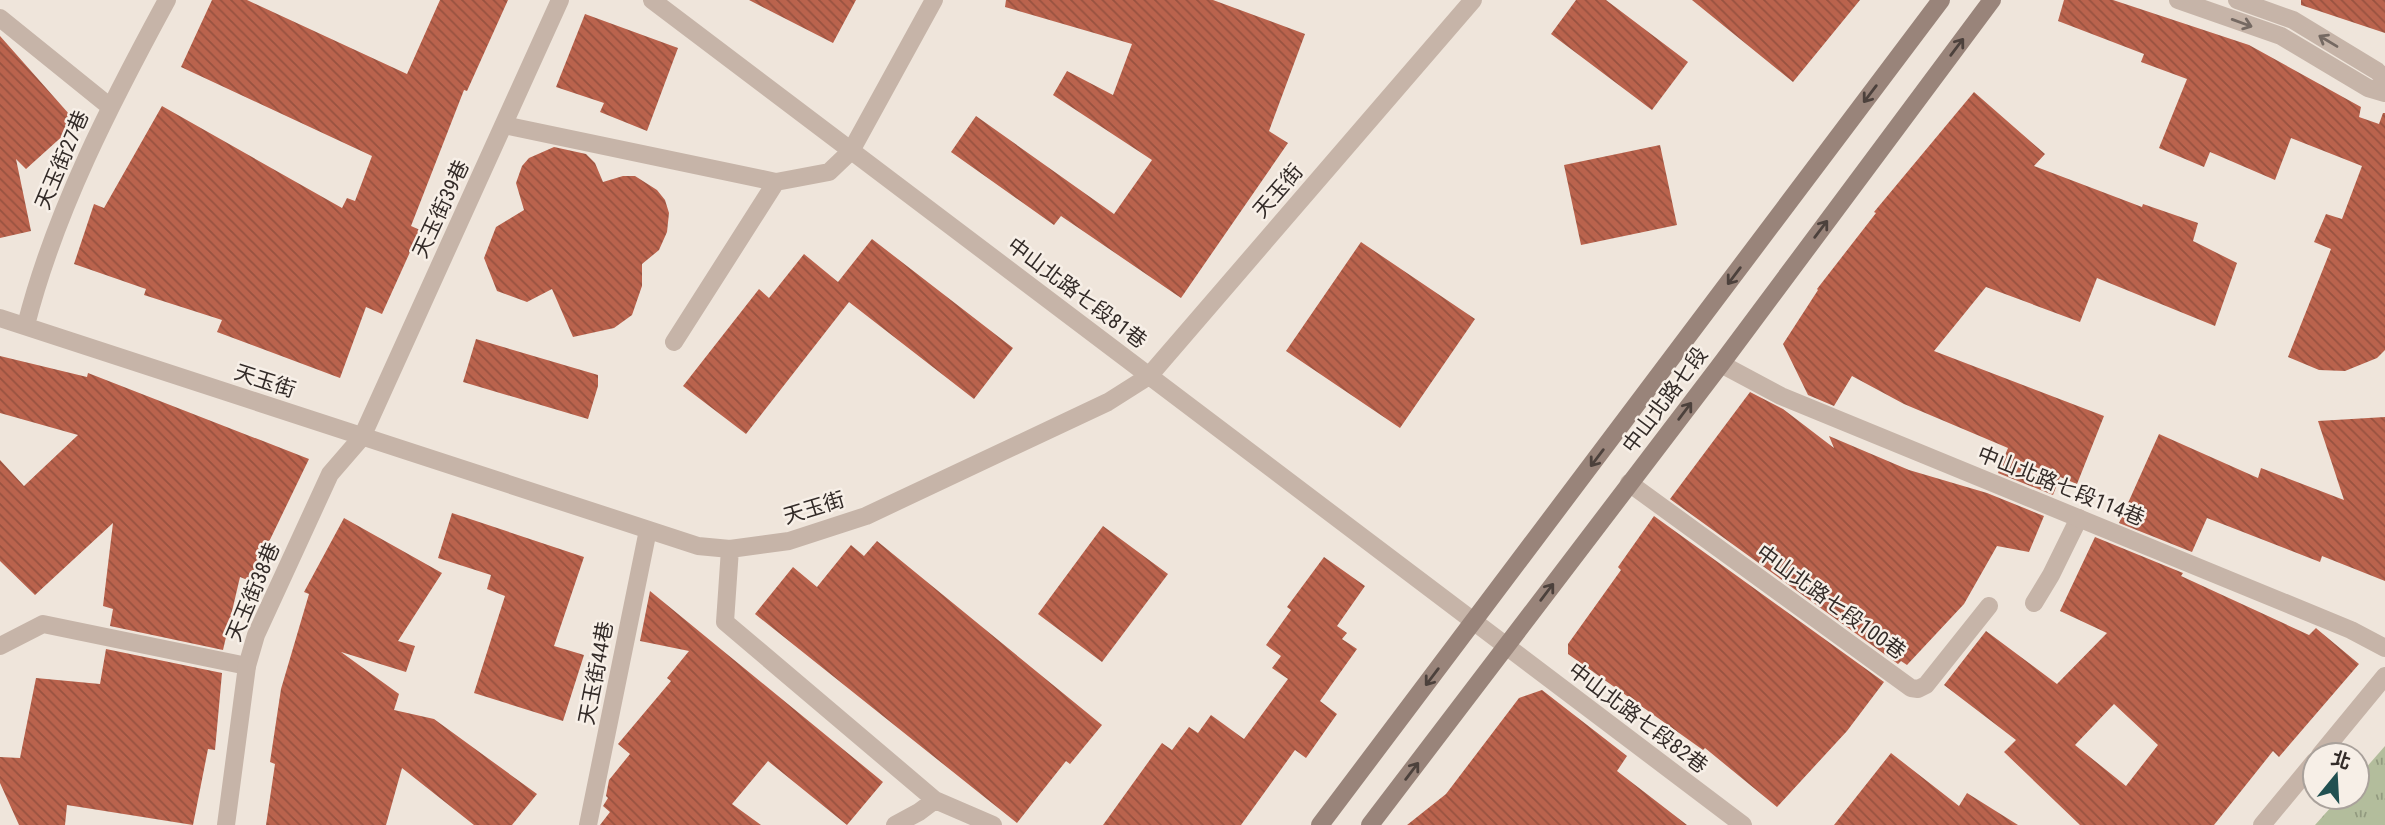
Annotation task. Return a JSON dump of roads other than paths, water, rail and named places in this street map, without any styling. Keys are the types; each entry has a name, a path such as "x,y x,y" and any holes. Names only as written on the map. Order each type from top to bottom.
{"main road":[{"name":"中山北路七段","path":"1320,825 1941,0"},
{"name":"中山北路七段","path":"1370,825 1721,364 1992,0"}],"street":[{"path":"109,106 167,0"},
{"name":"天玉街39巷","path":"362,437 560,0"},
{"name":"中山北路七段81巷","path":"652,0 1506,647"},
{"path":"504,125 776,182 829,172 851,151 934,0"},
{"name":"天玉街","path":"0,318 698,546 730,549 789,541 866,516 1108,402 1149,376 1473,0"},
{"path":"2178,0 2281,37 2368,88 2385,93"},
{"path":"2237,0 2293,20 2377,71 2385,79"},
{"name":"天玉街27巷","path":"0,18 109,106 39,274 26,325"},
{"path":"674,342 776,182"},
{"name":"中山北路七段114巷","path":"1721,364 1781,396 2351,630 2385,648"},
{"name":"天玉街38巷","path":"226,825 247,666 256,635 330,474 362,437"},
{"name":"中山北路七段100巷","path":"1629,483 1911,688 1918,689 1926,685 1989,606"},
{"path":"2034,603 2079,518"},
{"name":"天玉街44巷","path":"588,825 648,530"},
{"path":"730,549 724,622 935,800 993,825"},
{"path":"0,646 43,624 247,666"},
{"name":"中山北路七段82巷","path":"1506,647 1743,825"},
{"path":"2332,741 2385,676"},
{"path":"2262,825 2301,778"},
{"path":"895,825 935,800"}]}
